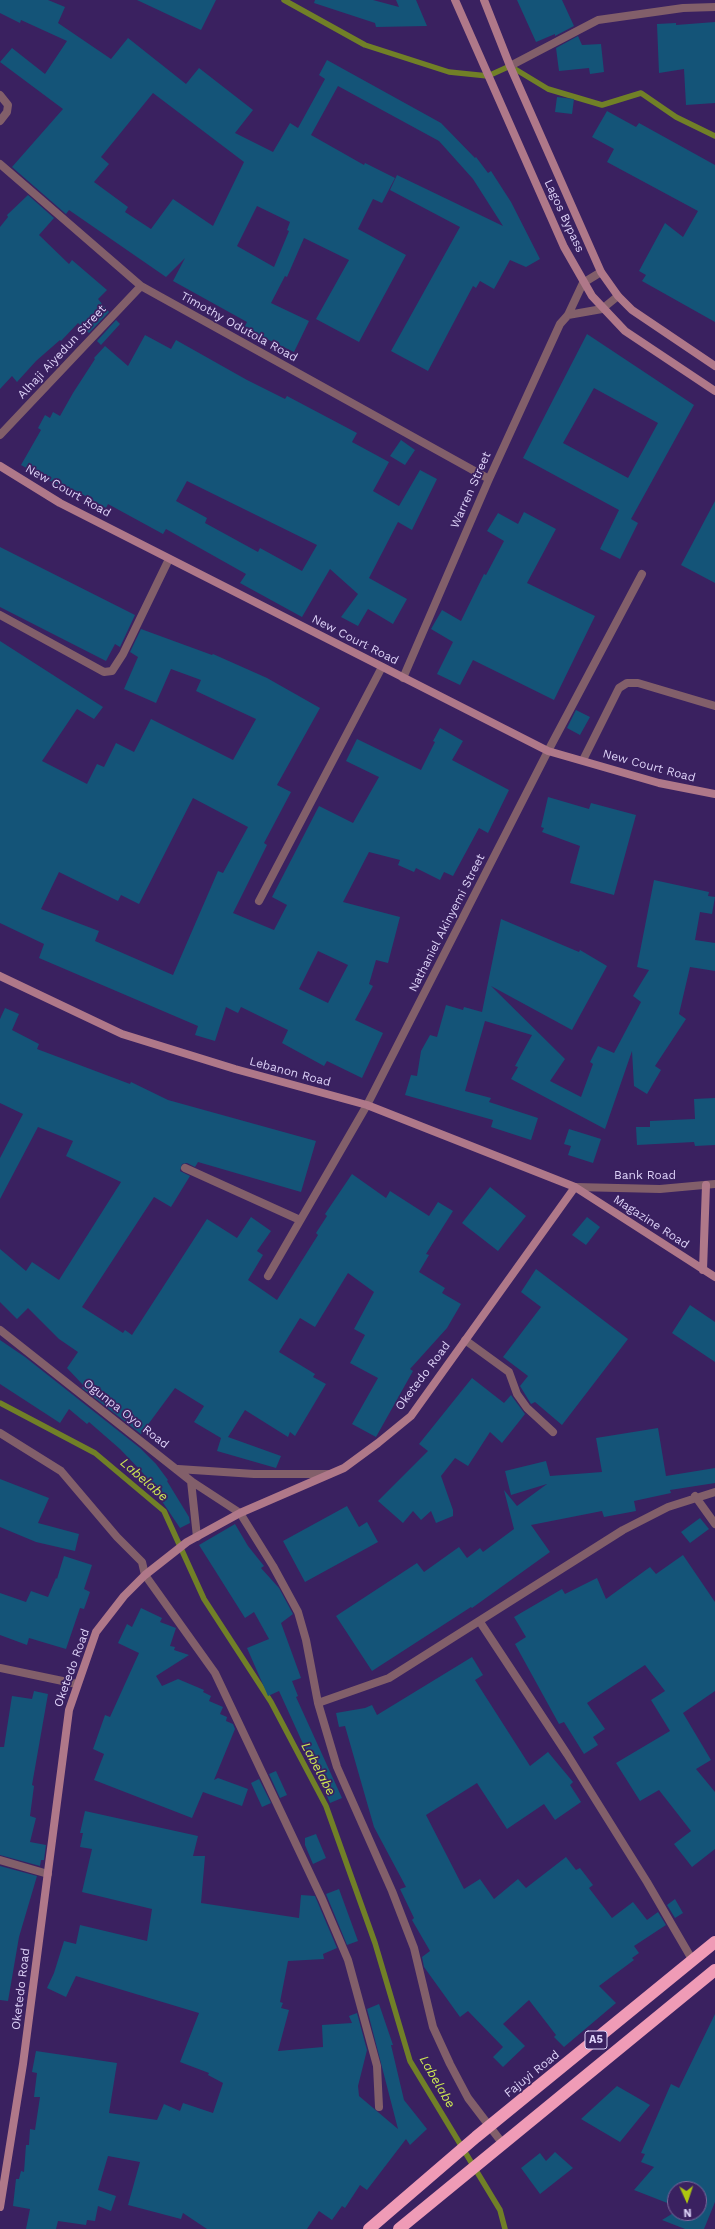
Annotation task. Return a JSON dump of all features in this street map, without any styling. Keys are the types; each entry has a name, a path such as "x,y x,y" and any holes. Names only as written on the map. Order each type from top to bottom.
{"highway":[{"name":"Fajuyi Road","path":"369,2229 476,2137 489,2128 715,1942"},
{"name":"A5","path":"399,2229 715,1970"}],"street":[{"name":"Lagos Bypass","path":"455,0 564,247 584,282 602,309 625,331 715,392"},
{"name":"Lagos Bypass","path":"484,0 510,66 600,272 618,296 632,310 715,366"},
{"path":"510,66 598,20 683,8 715,7"},
{"path":"0,95 8,105 7,112 0,121"},
{"name":"Timothy Odutola Road","path":"0,164 141,286 489,479"},
{"path":"584,282 600,272"},
{"name":"Warren Street","path":"403,678 489,479 560,324 568,315 584,282"},
{"name":"Alhaji Aiyedun Street","path":"0,435 141,286"},
{"path":"568,315 602,309 618,296"},
{"name":"New Court Road","path":"0,466 60,503 548,751 659,783 715,794"},
{"path":"0,614 104,672 112,670 123,654 169,559"},
{"name":"Nathaniel Akinyemi Street","path":"268,1276 367,1105 548,751 642,574"},
{"path":"259,901 382,667"},
{"path":"583,760 619,688 627,683 638,683 715,706"},
{"name":"Lebanon Road","path":"1,979 122,1034 235,1069 367,1105 575,1187"},
{"path":"185,1168 300,1220"},
{"name":"Bank Road","path":"575,1187 660,1189 715,1184"},
{"path":"703,1270 706,1185"},
{"name":"Magazine Road","path":"575,1187 715,1277"},
{"name":"Oketedo Road","path":"0,2207 23,2064 69,1710 96,1632 124,1596 145,1575 187,1542 240,1513 344,1468 411,1416 575,1187"},
{"name":"Ogunpa Oyo Road","path":"0,1330 178,1469 191,1481 240,1513"},
{"path":"465,1340 510,1372 517,1394 527,1408 553,1432"},
{"path":"0,1433 62,1471 117,1537 142,1562 145,1575 215,1673 322,1899 348,1960 366,2021 377,2066 379,2107"},
{"path":"178,1469 254,1474 329,1474"},
{"path":"191,1481 197,1537"},
{"path":"318,1702 389,1678 480,1622 623,1530 668,1507 695,1496 715,1492"},
{"path":"695,1496 715,1524"},
{"path":"240,1513 274,1566 298,1612 306,1640 318,1702 337,1767 392,1891 414,1948 433,2027 468,2098 489,2128 503,2144"},
{"path":"480,1622 567,1754 647,1882 693,1961"},
{"path":"0,1668 77,1684"},
{"path":"0,1860 48,1874"}],"building":[{"path":"0,0 48,0 65,7 58,23 111,59 128,38 186,84 199,68 253,110 235,133 273,152 290,123 298,128 325,79 319,75 327,60 441,123 475,158 476,157 488,173 491,171 511,202 540,259 526,267 510,260 494,289 480,281 476,288 473,286 428,371 391,351 460,227 390,190 397,175 503,226 473,179 439,141 338,86 311,135 364,165 365,163 395,178 382,203 373,199 358,229 406,255 359,342 316,319 349,260 304,238 287,277 285,276 271,303 309,321 294,352 244,328 247,322 173,281 185,258 166,277 69,210 66,214 12,167 63,109 0,62 12,48 45,74 67,41 21,20 20,23 0,13","holes":["153,93 244,162 213,226 173,199 151,229 125,212 128,207 94,182 109,164 101,157","257,206 290,222 287,230 289,231 274,267 237,246"]},
{"path":"137,0 216,0 201,30"},
{"path":"315,0 373,0 399,7 396,0 416,0 427,26 376,27 375,23 314,3"},
{"path":"517,0 562,0 574,26 555,36 555,34 536,42"},
{"path":"715,22 715,103 686,105 684,69 659,73 657,24 676,23 676,25"},
{"path":"578,36 582,45 601,44 604,72 590,74 589,68 559,71 556,48"},
{"path":"557,97 574,99 572,114 555,112"},
{"path":"607,111 636,127 639,123 715,165 715,322 642,281 646,275 639,271 665,223 683,237 698,211 607,162 614,149 592,137"},
{"path":"28,195 54,218 39,235 69,264 72,260 107,290 98,299 109,312 89,333 78,323 61,341 60,340 36,361 17,382 12,376 0,389 0,227 8,217 7,215"},
{"path":"116,320 120,324 101,345 97,341"},
{"path":"587,334 694,405 631,519 638,523 620,559 600,549 619,510 523,458","holes":["594,388 658,423 628,478 563,443"]},
{"path":"145,335 171,349 176,340 247,380 285,399 287,396 357,433 352,442 389,462 373,491 399,506 420,470 437,479 412,530 398,522 369,578 407,599 393,624 368,609 358,626 341,617 358,594 330,569 302,617 240,583 246,574 166,529 163,534 108,504 106,508 82,494 80,497 21,465 41,430 38,428 45,415 50,418 53,412 60,416 95,359 94,358 105,346 128,366","holes":["187,481 317,545 302,571 260,548 258,552 205,523 207,518 176,501"]},
{"path":"401,440 415,450 405,465 390,456"},
{"path":"715,501 715,583 681,565"},
{"path":"524,512 556,529 527,583 595,616 554,700 473,660 460,685 437,674 453,642 431,629 442,610 461,621 484,574 486,575 504,541 487,531 498,513 518,524"},
{"path":"0,547 135,615 120,647 115,644 106,661 0,607"},
{"path":"141,629 212,655 213,654 267,678 320,708 277,785 291,792 264,843 267,845 233,913 274,930 287,905 272,897 319,806 353,823 379,777 346,761 357,739 421,770 435,742 433,741 440,728 463,741 452,760 509,790 488,833 479,828 453,876 444,872 440,880 416,868 414,872 398,865 400,860 369,852 343,902 400,917 388,963 376,960 369,984 373,986 355,1020 383,1033 362,1078 327,1061 324,1066 282,1043 288,1030 241,1007 238,1013 226,1007 215,1041 195,1035 198,1026 39,958 44,944 0,923 0,641 103,707 94,719 77,709 42,761 87,784 97,764 104,767 116,743 134,752 151,719 233,760 256,719 196,691 201,680 171,669 156,703 124,689 138,657 130,652","holes":["193,798 248,827 223,873 218,871 173,975 95,941 99,931 41,909 59,872 118,901 121,895 139,904","318,951 348,965 328,1003 299,989"]},
{"path":"576,710 590,717 580,735 567,728"},
{"path":"548,797 589,809 591,803 636,815 614,895 570,883 580,846 542,832 544,828 541,827"},
{"path":"654,880 709,892 708,896 715,897 712,914 700,912 695,940 715,943 715,971 690,967 679,1014 686,1019 655,1066 661,1070 647,1094 634,1086 632,1051 605,1129 511,1079 518,1067 515,1066 532,1035 485,1021 465,1091 491,1098 489,1102 538,1118 531,1140 491,1127 493,1120 405,1095 411,1075 417,1076 421,1051 430,1035 437,1037 446,1005 463,1010 464,1007 482,1012 501,919 579,952 580,950 607,966 572,1030 491,986 565,1059 550,1081 581,1097 593,1064 590,1062 598,1046 614,1053 641,1002 633,996 649,970 637,967"},
{"path":"5,1008 19,1014 12,1030 39,1044 37,1049 130,1084 131,1082 168,1100 316,1141 301,1192 198,1162 195,1167 187,1163 182,1164 180,1171 190,1176 171,1207 154,1197 82,1307 123,1333 125,1330 132,1335 207,1219 237,1238 251,1217 271,1231 257,1251 263,1255 248,1280 277,1300 318,1235 316,1233 327,1216 325,1214 352,1174 386,1198 390,1191 429,1216 438,1202 453,1211 426,1254 429,1255 419,1272 445,1288 442,1293 461,1304 447,1328 410,1369 413,1371 376,1437 352,1424 378,1378 350,1363 365,1335 354,1329 374,1292 348,1273 315,1327 300,1318 279,1352 315,1374 313,1377 326,1384 295,1436 290,1432 288,1437 245,1410 228,1437 281,1456 276,1468 217,1451 221,1438 194,1422 204,1406 175,1388 141,1434 82,1388 84,1386 67,1368 78,1352 59,1339 28,1308 17,1319 0,1302 0,1249 26,1271 32,1262 59,1280 121,1182 66,1156 73,1141 38,1127 0,1199 0,1158 23,1114 0,1103 0,1019"},
{"path":"715,1098 715,1145 695,1146 694,1142 637,1145 636,1127 650,1127 650,1121 695,1119 694,1099"},
{"path":"569,1129 601,1139 593,1163 568,1155 571,1146 564,1144"},
{"path":"490,1187 526,1216 498,1251 462,1223"},
{"path":"587,1217 600,1227 586,1245 572,1235"},
{"path":"536,1269 628,1339 562,1425 535,1402 531,1404 520,1386 528,1376 503,1357 541,1307 521,1292"},
{"path":"690,1305 715,1322 715,1362 672,1333"},
{"path":"0,1340 25,1357 140,1448 156,1464 168,1480 167,1481 189,1517 190,1523 180,1528 143,1473 120,1449 89,1422 87,1424 69,1409 60,1423 0,1384"},
{"path":"472,1378 504,1403 511,1395 525,1414 502,1443 490,1432 468,1466 455,1458 441,1476 453,1510 453,1516 436,1523 431,1511 421,1520 413,1511 403,1523 378,1501 428,1451 419,1444"},
{"path":"658,1428 666,1476 715,1468 715,1483 670,1490 671,1493 634,1501 636,1511 604,1517 602,1511 531,1525 550,1552 472,1608 471,1607 372,1671 336,1616 417,1563 424,1572 459,1547 467,1558 480,1548 483,1552 514,1529 504,1490 517,1506 547,1484 511,1495 505,1471 546,1461 550,1476 602,1472 596,1438"},
{"path":"0,1479 49,1498 38,1523 79,1534 75,1551 36,1542 0,1527"},
{"path":"347,1506 359,1527 367,1522 378,1542 305,1582 283,1541"},
{"path":"700,1518 709,1529 690,1543 681,1532"},
{"path":"235,1524 248,1546 264,1566 261,1568 279,1588 293,1614 281,1623 301,1678 292,1681 298,1696 296,1697 342,1798 330,1803 279,1691 268,1696 247,1648 269,1639 254,1612 245,1618 199,1545"},
{"path":"683,1555 715,1602 715,1691 683,1713 711,1760 696,1769 715,1792 715,1849 692,1867 674,1844 691,1831 659,1790 640,1801 616,1763 670,1731 651,1700 665,1691 645,1665 587,1703 605,1729 593,1737 598,1745 584,1754 564,1722 559,1724 515,1644 526,1637 514,1617 562,1589 565,1594 597,1578 606,1599 650,1567 656,1574"},
{"path":"64,1556 92,1565 84,1589 90,1592 84,1609 80,1608 66,1649 29,1638 27,1645 0,1635 0,1593 26,1602 31,1591 48,1597 56,1578 57,1579"},
{"path":"141,1608 162,1618 160,1622 176,1628 170,1646 175,1647 174,1650 189,1655 156,1676 162,1686 178,1679 204,1690 203,1692 211,1696 209,1701 223,1707 220,1714 227,1717 226,1721 233,1724 235,1729 214,1780 218,1778 248,1789 242,1806 203,1792 192,1818 94,1780 104,1754 93,1749 105,1715 110,1717 139,1653 118,1643 127,1624 132,1627"},
{"path":"472,1657 483,1675 475,1680 530,1766 548,1752 573,1782 570,1785 581,1802 555,1820 544,1804 507,1829 477,1783 426,1815 464,1889 480,1879 494,1899 518,1879 526,1888 566,1857 576,1870 580,1868 593,1885 589,1888 612,1918 633,1902 647,1920 658,1912 666,1925 634,1946 639,1953 632,1958 634,1960 599,1986 616,2003 564,2047 554,2037 556,2035 529,2000 503,2024 525,2046 503,2067 493,2057 503,2047 468,2011 460,2017 424,1967 422,1957 430,1951 412,1920 414,1918 400,1889 406,1887 374,1827 345,1726 339,1727 336,1713 365,1708 372,1705 377,1715"},
{"path":"34,1691 48,1694 32,1785 34,1786 30,1816 36,1818 30,1842 46,1845 44,1860 41,1860 40,1866 0,1855 0,1747 4,1747 12,1696 32,1699"},
{"path":"276,1771 287,1795 280,1798 269,1774"},
{"path":"259,1779 271,1803 262,1807 251,1783"},
{"path":"85,1811 198,1836 193,1856 205,1856 201,1903 299,1918 301,1895 315,1896 337,1948 323,1954 324,1959 288,1961 280,2002 283,2003 281,2008 289,2010 278,2051 323,2047 322,2025 352,2023 349,2016 357,2013 367,2050 358,2086 359,2096 398,2129 367,2009 379,2004 393,2045 391,2045 404,2100 427,2129 410,2145 406,2139 367,2190 360,2185 345,2208 342,2206 332,2220 319,2211 307,2229 207,2229 183,2213 181,2219 128,2205 140,2162 108,2156 98,2190 116,2196 111,2211 98,2206 95,2221 87,2220 86,2225 58,2221 56,2229 26,2229 30,2209 13,2206 16,2179 19,2179 21,2171 24,2172 26,2145 29,2145 30,2129 35,2130 40,2097 34,2097 37,2073 32,2072 36,2051 117,2063 109,2113 157,2120 164,2104 180,2111 183,2103 213,2113 223,2083 208,2075 209,2073 180,2062 199,2013 76,1976 66,1997 47,1988 54,1973 64,1941 76,1944 80,1925 147,1941 152,1909 82,1892 92,1849 80,1847 83,1833 80,1833"},
{"path":"316,1834 326,1858 313,1864 305,1845 305,1838"},
{"path":"0,1866 37,1876 19,1937 8,2001 0,2000"},
{"path":"339,1889 358,1941 347,1945 326,1894"},
{"path":"675,1899 683,1913 675,1918 667,1905"},
{"path":"715,2014 715,2202 704,2229 685,2229 662,2220 667,2217 667,2221 707,2221 707,2181 667,2181 667,2203 634,2190 654,2167 641,2162 645,2154 641,2153 671,2084 679,2088"},
{"path":"617,2086 650,2105 620,2142 581,2119"},
{"path":"555,2152 573,2168 540,2194 521,2168 540,2153 546,2161"}],"waterway":[{"path":"284,0 365,45 449,72 488,76 510,66 548,89 602,105 641,93 676,117 715,136"},
{"name":"Labelabe","path":"0,1403 95,1453 164,1511 204,1599 271,1702 326,1806 375,1943 410,2061 500,2210 505,2229"}]}
